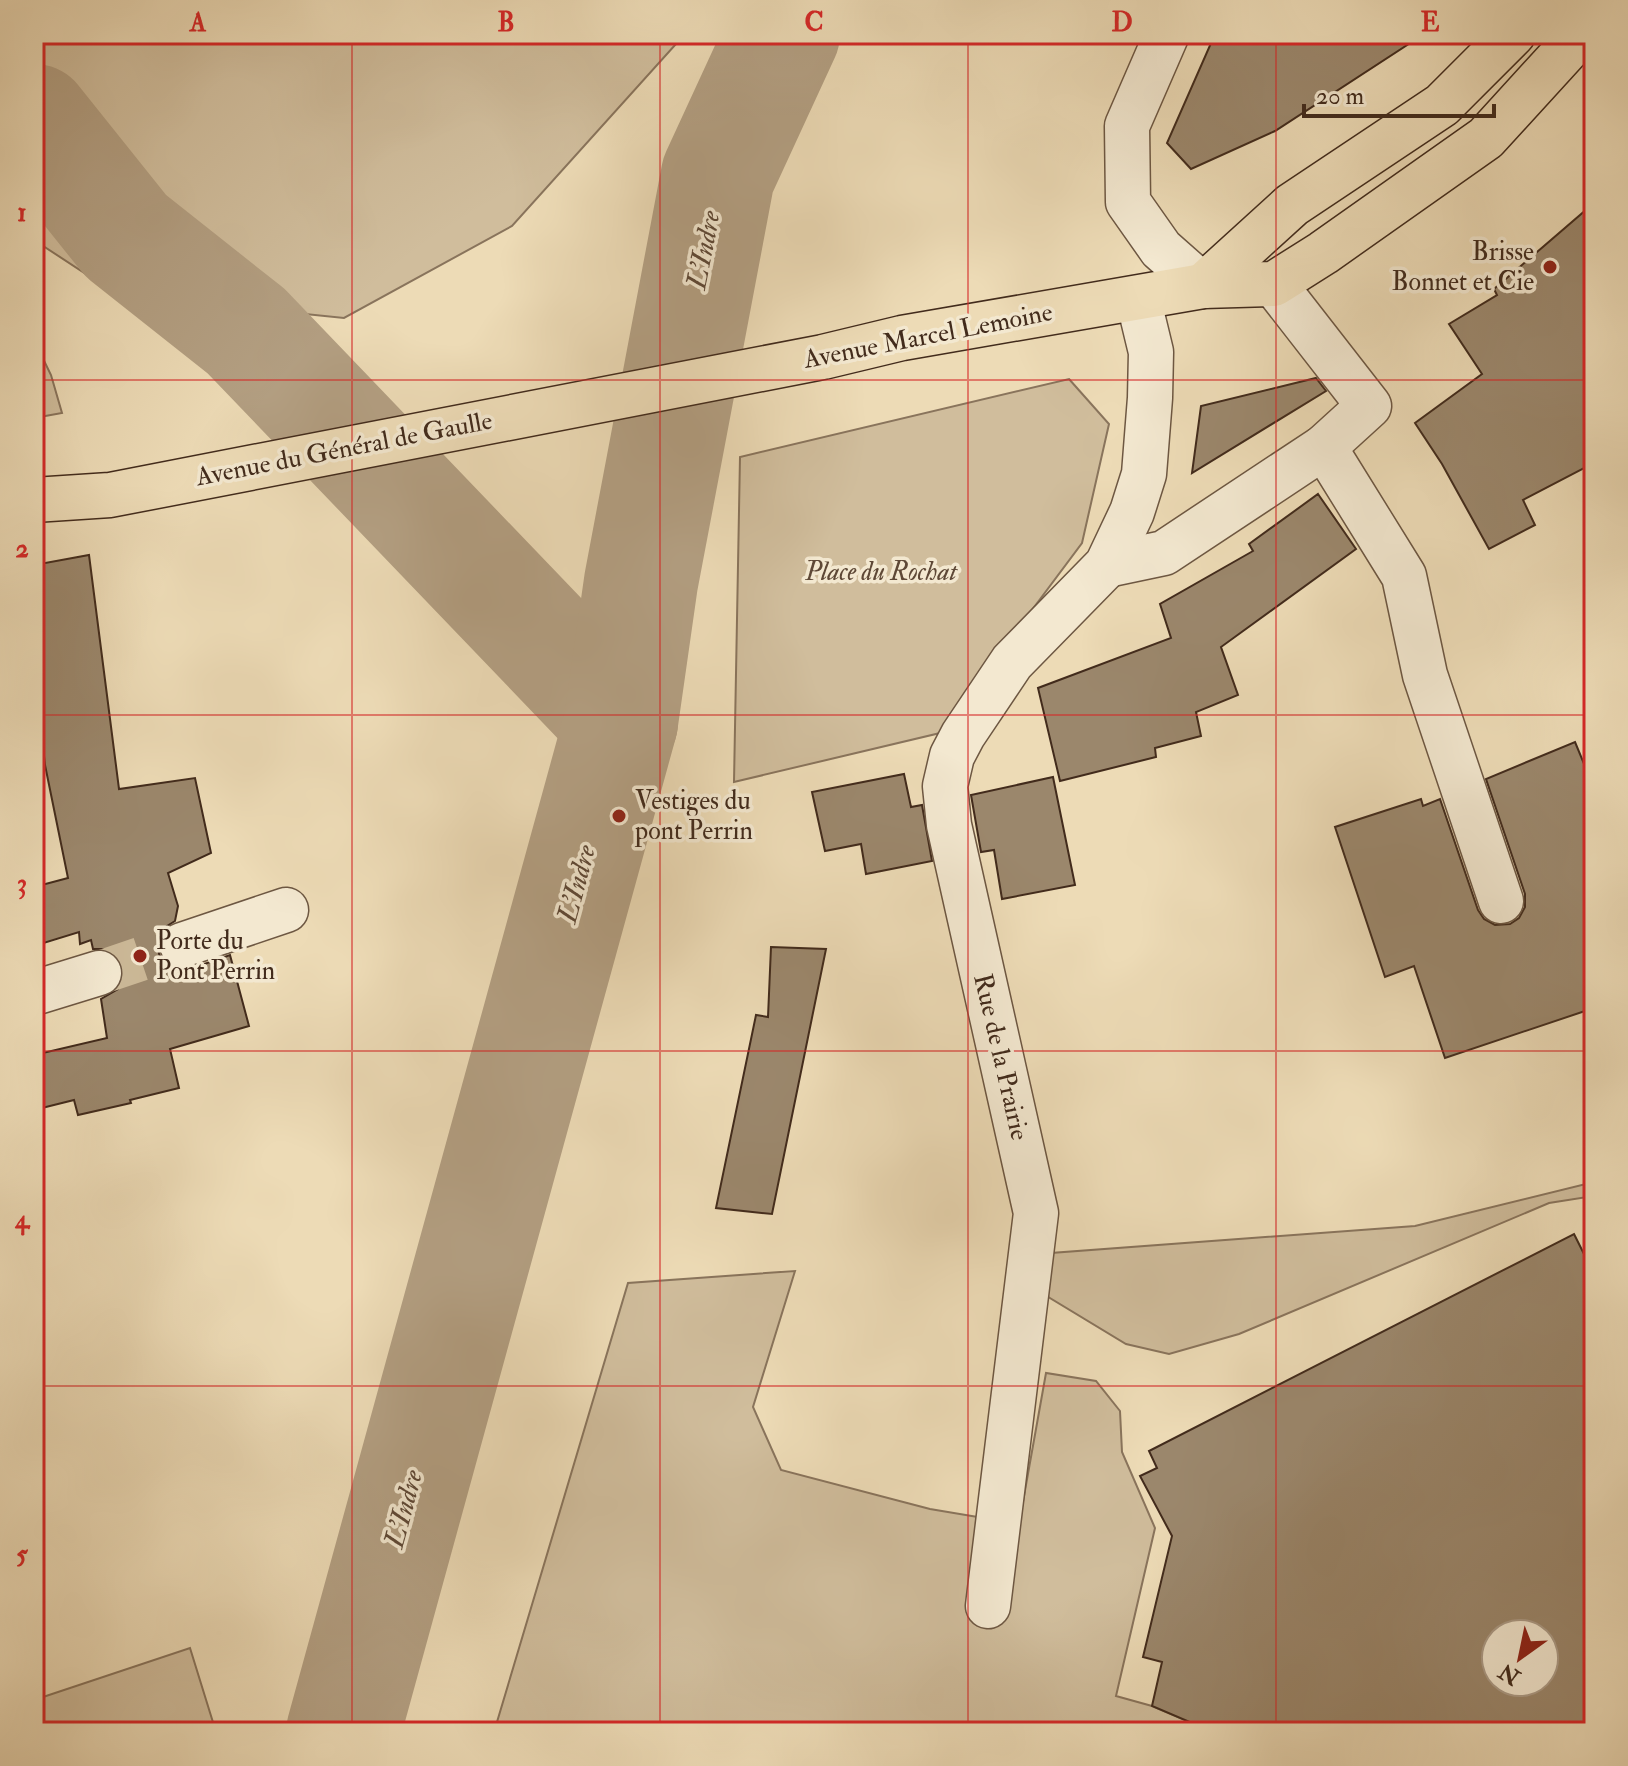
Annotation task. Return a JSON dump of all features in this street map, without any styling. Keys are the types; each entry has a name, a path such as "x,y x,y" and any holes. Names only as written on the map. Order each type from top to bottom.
{"main road":[{"path":"1203,286 1292,205 1442,105 1513,34"},
{"path":"1274,284 1486,138 1581,34"},
{"name":"Avenue Marcel Lemoine","path":"653,388 823,357 902,338 1203,286 1274,284"},
{"name":"Avenue du Général de Gaulle","path":"34,500 110,495 653,388"}],"street":[{"path":"1167,34 1127,126 1128,202 1161,249 1203,286"},
{"path":"1107,565 1164,553 1324,447 1369,406 1274,284"},
{"name":"Rue de la Prairie","path":"988,1606 1036,1213 949,825 945,786 952,756 963,735 1012,662 1107,565 1132,512 1144,474 1151,352 1138,298"},
{"path":"1324,447 1404,576 1425,675 1501,901"},
{"path":"182,945 286,910"},
{"path":"34,993 92,976"}],"green space":[{"path":"34,34 685,34 512,226 344,318 118,295 34,240"},
{"path":"34,340 51,375 62,413 34,418"},
{"name":"Place du Rochat","path":"1069,379 1109,424 1082,543 940,733 734,782 740,457"},
{"path":"1594,1182 1594,1196 1549,1203 1239,1334 1169,1354 1126,1344 1045,1295 1051,1253 1415,1226"},
{"path":"795,1271 753,1407 781,1470 930,1509 1019,1524 1046,1373 1096,1381 1120,1411 1122,1452 1155,1528 1116,1696 1152,1706 1213,1732 494,1732 628,1283"},
{"path":"190,1648 216,1732 34,1732 34,1700"}],"building":[{"path":"1215,34 1424,34 1275,131 1191,169 1167,143"},
{"path":"1594,203 1594,463 1523,500 1535,525 1489,549 1442,464 1415,423 1482,374 1449,324 1497,295 1494,289"},
{"path":"1316,378 1326,391 1192,473 1201,406"},
{"path":"1318,494 1356,549 1221,647 1238,695 1196,712 1201,736 1155,748 1156,757 1060,781 1038,688 1171,638 1160,604 1253,551 1249,544"},
{"path":"89,555 119,789 195,778 211,853 168,873 178,906 175,921 164,928 158,939 159,954 167,965 166,972 190,969 230,955 249,1026 170,1049 179,1088 78,1115 74,1100 34,1110 34,1055 107,1038 101,999 118,989 123,979 123,966 115,954 105,949 93,949 91,940 80,944 79,932 34,946 34,887 68,878 45,765 34,665 34,565"},
{"path":"1575,742 1594,788 1594,1008 1445,1058 1414,966 1385,977 1335,827 1421,799 1423,806 1440,799 1478,910 1484,919 1495,925 1510,924 1519,918 1525,907 1525,894 1486,779"},
{"path":"904,774 911,807 922,805 932,861 866,874 861,844 825,851 812,792"},
{"path":"1053,777 1075,885 1002,899 994,850 981,852 971,795"},
{"path":"771,947 826,949 772,1214 716,1208 756,1015 768,1017"},
{"path":"1574,1234 1594,1274 1594,1732 1213,1732 1152,1706 1162,1662 1143,1657 1172,1536 1140,1476 1157,1468 1149,1451"}],"waterway":[{"name":"L'Indre","path":"343,1732 621,722 641,582 718,175 783,34"},
{"path":"34,121 126,236 246,331 621,722"}],"tunnel":[{"path":"99,973 182,945"}],"place":[{"name":"Brisse Bonnet et Cie","path":"1550,267"},
{"name":"Vestiges du pont Perrin","path":"619,816"},
{"name":"Porte du Pont Perrin","path":"140,956"}]}
